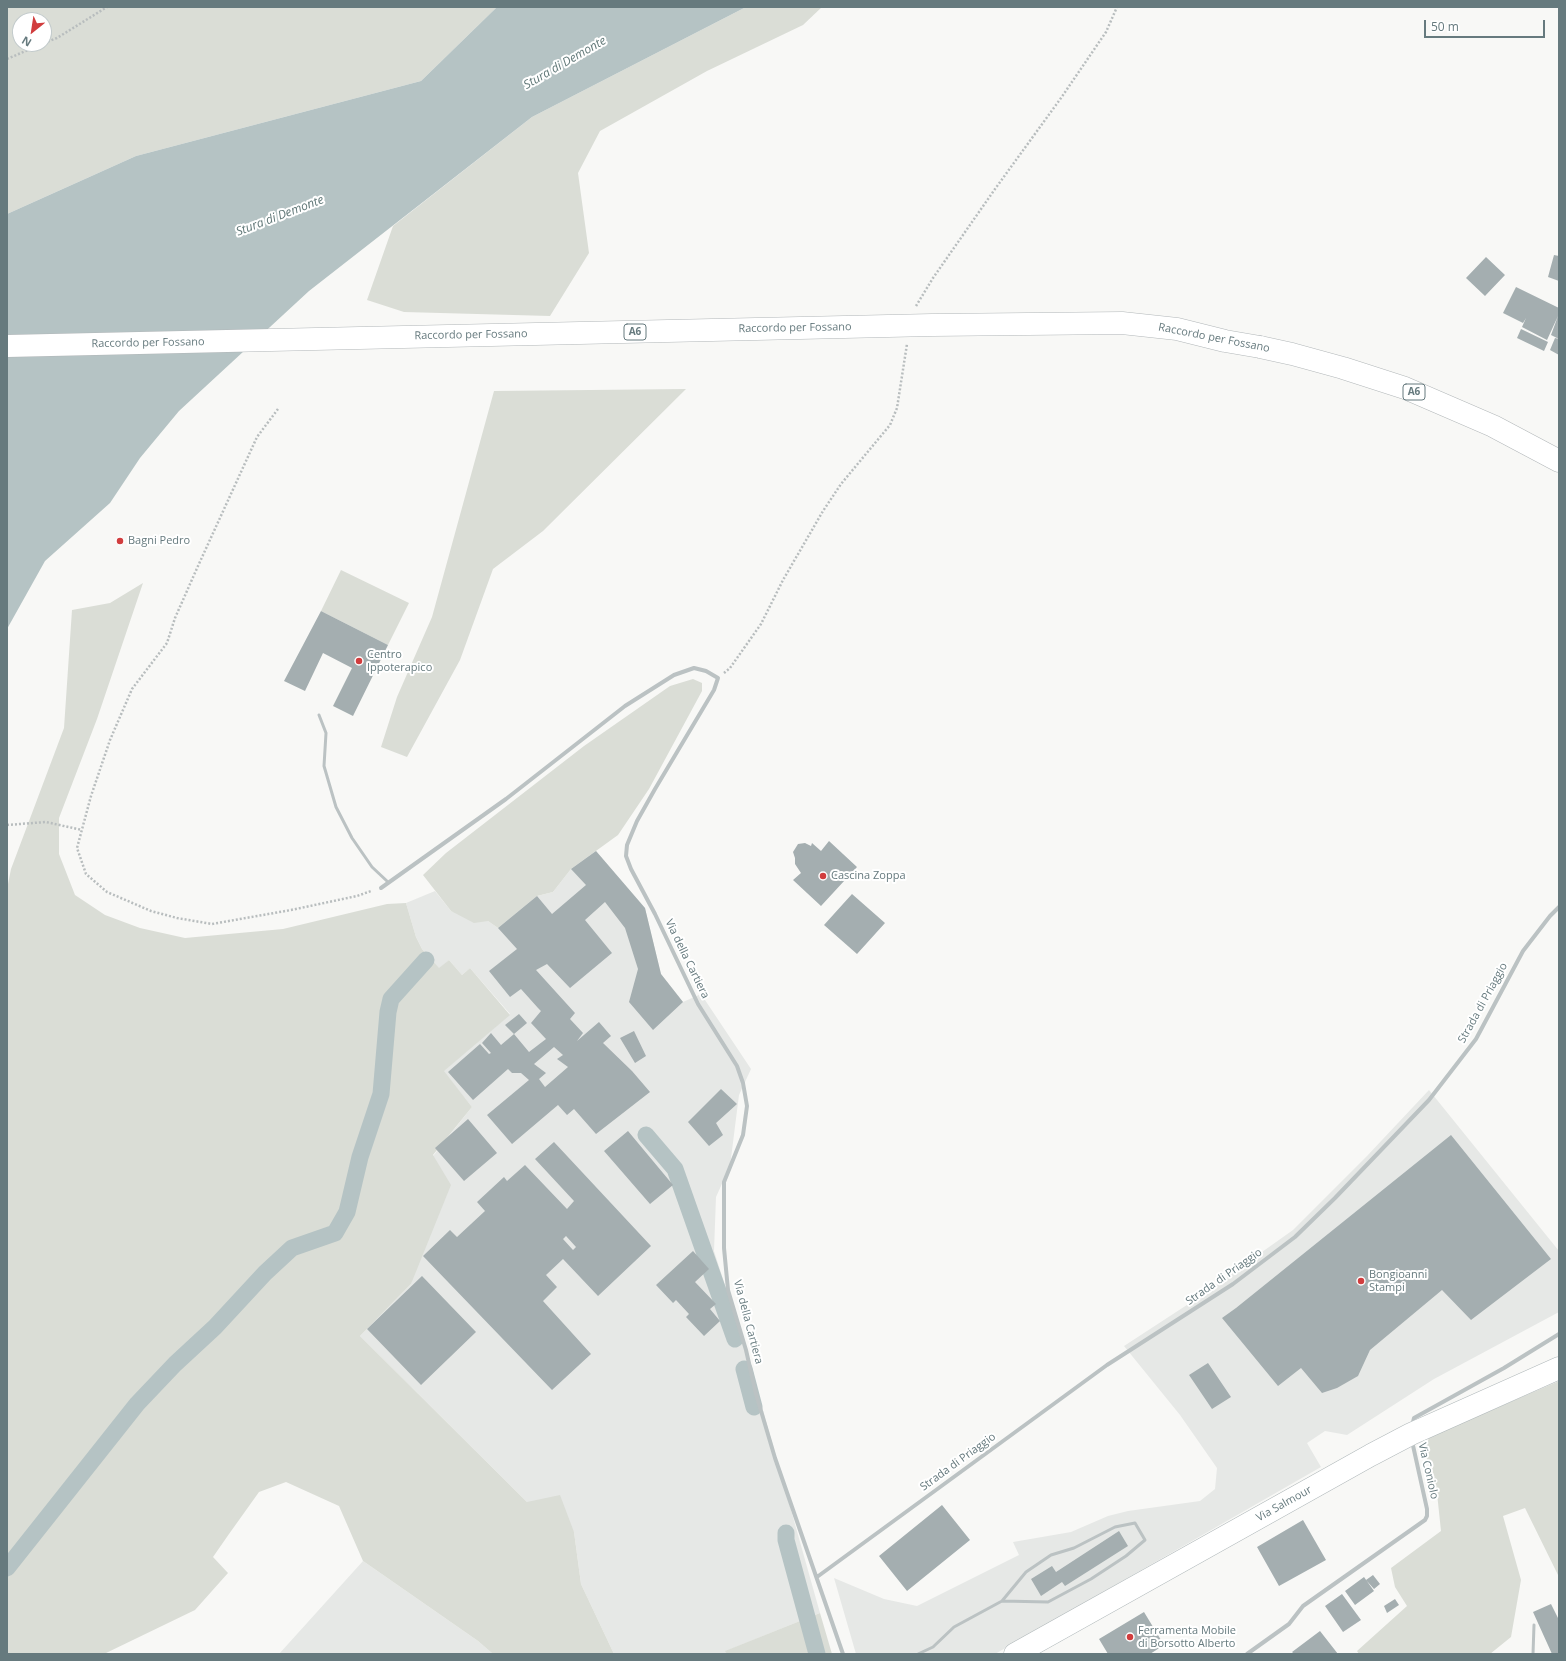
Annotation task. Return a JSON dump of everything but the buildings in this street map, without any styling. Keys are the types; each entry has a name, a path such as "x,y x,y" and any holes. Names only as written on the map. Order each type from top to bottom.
{"main road":[{"name":"Raccordo per Fossano","path":"7,346 932,325 1122,323 1177,329 1224,341 1292,354 1343,368 1405,388 1487,423 1559,461"},
{"name":"Via Salmour","path":"1016,1654 1371,1455 1411,1434 1559,1368"}],"street":[{"path":"381,888 506,799 624,706 668,679 694,668 706,671 718,678"},
{"name":"Via della Cartiera","path":"718,678 714,690 637,822 627,845 626,856 698,1004 737,1066 743,1083 747,1106 743,1135 724,1182 724,1248 728,1290 775,1458 843,1654"},
{"name":"Strada di Priaggio","path":"817,1577 1107,1366 1233,1284 1295,1237 1335,1198 1429,1100 1476,1039 1523,950 1559,907"},
{"name":"Via Coniolo","path":"1247,1654 1289,1624 1303,1606 1424,1520 1427,1516 1427,1509 1411,1434 1414,1418 1504,1368 1559,1334"}],"lane":[{"path":"320,715 326,733 324,766 336,807 352,838 372,867 388,882"},
{"path":"918,1654 932,1647 954,1626 1002,1601 1026,1572 1051,1555 1074,1548 1115,1527 1136,1523 1146,1540 1126,1556 1091,1579 1048,1602 1002,1601"},
{"path":"1533,1654 1534,1625"}],"path":[{"path":"52,40 107,7"},
{"path":"915,308 946,259 1106,32 1117,7"},
{"path":"7,58 22,52"},
{"path":"718,678 730,668 761,624 783,580 823,511 841,484 890,425 897,408 908,338"},
{"path":"278,409 257,437 175,618 167,643 132,689 110,740 91,796 77,848 86,874 107,892 151,911 176,918 212,924 350,898 381,888"},
{"path":"7,825 46,822 82,830"}],"shaded area":[{"path":"7,7 497,7 421,81 136,156 7,214"},
{"path":"746,7 822,7 803,25 707,71 600,131 578,173 589,253 550,316 404,312 367,300 393,226 532,117"},
{"path":"686,389 543,531 493,569 460,660 407,757 381,747 397,697 432,617 494,391"},
{"path":"341,570 409,603 388,645 321,611"},
{"path":"143,583 97,719 59,818 59,854 75,895 105,915 140,928 185,938 283,929 387,904 406,903 416,937 422,949 439,968 449,960 462,975 470,968 510,1015 444,1071 472,1107 433,1155 451,1185 411,1284 360,1336 527,1502 560,1495 574,1532 581,1584 614,1654 493,1654 478,1641 363,1561 339,1506 286,1482 259,1492 229,1534 213,1557 228,1573 195,1610 104,1654 7,1654 7,889 11,869 64,728 72,610 110,603"},
{"path":"693,679 702,683 702,691 649,789 618,835 571,869 553,892 537,896 498,928 488,921 474,923 451,911 423,875 446,853 584,746 670,686"},
{"path":"596,851 645,908 661,974 683,1002 701,994 751,1069 739,1095 730,1166 716,1197 714,1251 746,1350 820,1613 726,1651 727,1654 614,1654 581,1584 574,1532 527,1502 360,1336 411,1284 433,1156 472,1107 443,1071 510,1014 470,968 462,975 449,960 439,969 422,949 416,937 406,903 435,891 451,911 488,921 498,928 537,896 553,892 571,869"},
{"path":"1429,1090 1559,1251 1559,1312 1434,1379 1347,1435 1325,1431 1307,1443 1321,1467 995,1654 856,1654 834,1578 884,1599 917,1606 1019,1555 1013,1542 1071,1532 1108,1516 1128,1511 1200,1501 1215,1489 1217,1468 1180,1415 1124,1346 1193,1301 1293,1230 1367,1156"},
{"path":"1559,1381 1559,1577 1525,1508 1503,1516 1521,1580 1511,1637 1490,1654 1359,1654 1357,1651 1407,1606 1395,1587 1391,1568 1441,1531 1437,1493 1425,1453 1429,1437"},
{"path":"363,1561 478,1641 493,1654 279,1654"},
{"path":"820,1613 832,1654 727,1654 725,1651"}],"water":[{"name":"Stura di Demonte","path":"497,7 746,7 532,117 309,291 179,411 140,458 110,503 45,561 7,629 7,214 136,156 421,81"}],"waterway":[{"path":"7,1568 137,1404 175,1364 215,1327 265,1273 292,1248 335,1233 347,1212 360,1157 381,1094 388,1012 391,999 426,960"},
{"path":"646,1135 675,1169 735,1339"},
{"path":"744,1369 754,1407"},
{"path":"786,1533 786,1540 817,1654"}],"place":[{"name":"Bagni Pedro","path":"120,541"},
{"name":"Centro Ippoterapico","path":"359,661"},
{"name":"Cascina Zoppa","path":"823,876"},
{"name":"Bongioanni Stampi","path":"1361,1281"},
{"name":"Ferramenta Mobile di Borsotto Alberto","path":"1130,1637"}]}
